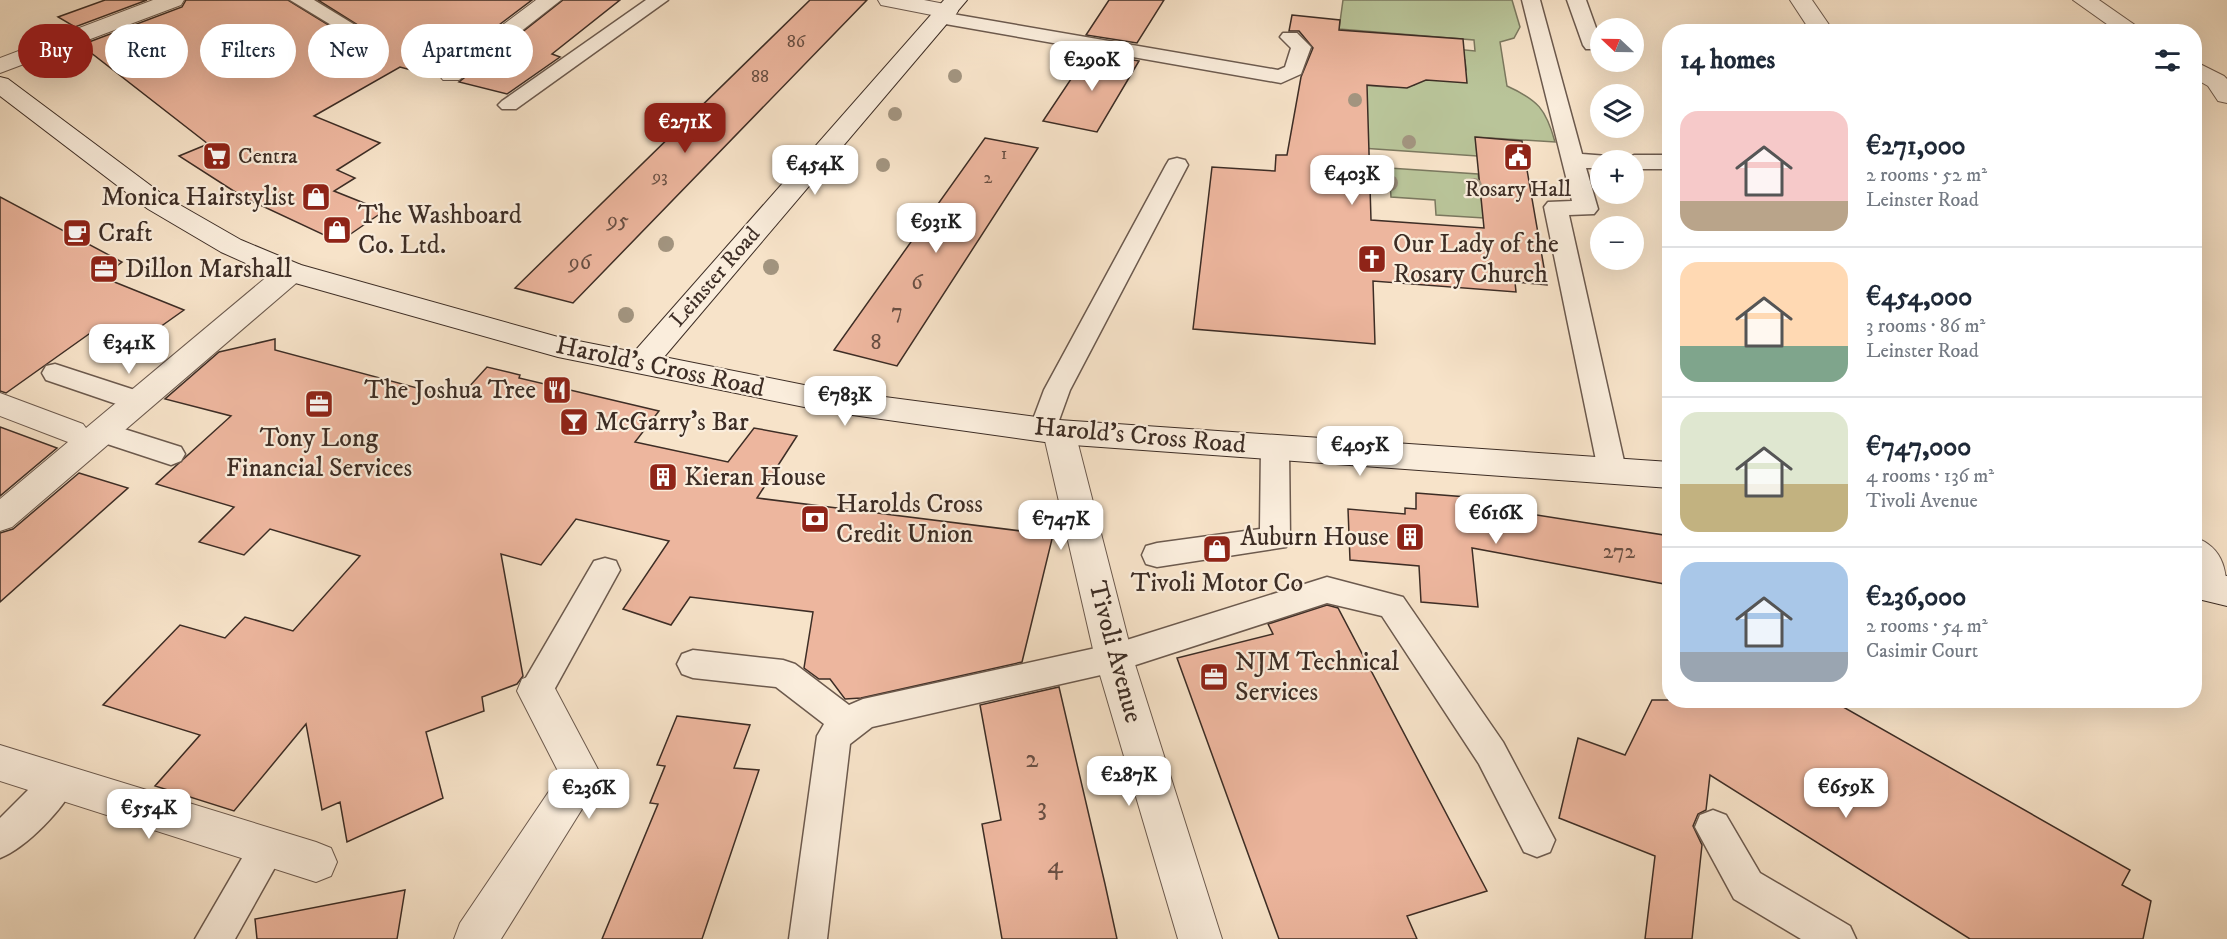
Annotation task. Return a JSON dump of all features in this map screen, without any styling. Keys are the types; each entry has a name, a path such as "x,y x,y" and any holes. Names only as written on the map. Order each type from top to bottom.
{"street":[{"path":"0,66 173,0"},
{"path":"518,24 550,0"},
{"path":"889,0 948,10"},
{"path":"1801,0 1818,24"},
{"path":"2084,0 2122,24"},
{"name":"Leinster Road","path":"640,364 948,10"},
{"path":"2202,73 2216,81 2227,96"},
{"name":"Harold's Cross Road","path":"0,84 158,203 231,246 291,272 558,347 824,400 1051,431 1662,474"},
{"path":"0,518 87,432 137,401 291,272"},
{"path":"0,404 87,432"},
{"name":"Tivoli Avenue","path":"1051,431 1114,658 1200,939"},
{"path":"2202,565 2215,588"},
{"path":"476,939 582,777 536,691"},
{"path":"0,763 316,862"}],"lane":[{"path":"342,24 300,0 344,12"},
{"path":"508,105 658,0"},
{"path":"1531,0 1587,161 1586,209 1556,207 1612,470"},
{"path":"1576,0 1590,37"},
{"path":"948,10 1281,77 1294,70 1301,47 1290,37"},
{"path":"1644,162 1662,162"},
{"path":"1051,431 1058,390 1178,165"},
{"path":"55,374 137,401"},
{"path":"87,432 171,454"},
{"path":"1157,555 1275,539 1275,447"},
{"path":"536,691 604,570"},
{"path":"808,939 834,736 862,714 1114,658 1327,590 1392,606 1491,753 1537,840"},
{"path":"693,663 783,674 849,724"},
{"path":"0,841 19,825 59,782"},
{"path":"1713,827 1747,886 1837,939"},
{"path":"214,939 269,846"}],"green space":[{"path":"1343,0 1512,0 1520,27 1514,38 1500,42 1507,86 1526,96 1539,107 1548,121 1555,142 1476,137 1477,156 1361,148 1347,84 1388,87 1414,85 1421,80 1466,70 1465,60 1456,59 1455,49 1475,51 1474,40 1339,29"},
{"path":"1389,168 1478,174 1484,218 1436,215 1435,200 1391,197"}],"building":[{"path":"105,0 147,0 83,24 70,24 58,17"},
{"path":"186,0 288,0 327,24 308,24 308,78 381,78 314,116 380,143 337,170 355,178 334,191 384,211 339,242 243,197 179,156 208,144 123,78 188,78 188,24 137,24 182,7"},
{"path":"318,0 532,0 500,24 401,24 400,67 389,73 389,24 356,24"},
{"path":"563,0 620,0 552,54 560,57 533,76 533,24"},
{"path":"810,0 867,0 573,303 515,288"},
{"path":"1109,0 1164,0 1137,43 1086,35"},
{"name":"Our Lady of the Rosary Church","path":"1292,15 1340,20 1339,30 1463,39 1467,83 1426,80 1407,88 1367,85 1371,220 1484,228 1475,137 1522,141 1547,285 1515,282 1516,292 1373,281 1375,344 1193,329 1212,167 1275,171 1276,155 1287,155 1301,77 1313,48 1299,31 1289,31"},
{"path":"105,36 105,64 93,54 93,40"},
{"path":"1089,52 1139,61 1097,132 1043,121"},
{"path":"464,78 530,78 507,94 459,82"},
{"path":"985,138 1038,148 897,366 834,350"},
{"path":"0,197 122,262 102,277 184,310 129,349 89,334 6,393 0,391"},
{"path":"275,339 275,350 458,399 487,367 520,375 519,378 659,411 635,442 728,462 754,428 797,436 757,498 1053,535 1022,662 861,698 845,699 830,679 819,679 804,668 813,612 690,597 671,625 623,609 669,541 576,519 541,565 501,554 523,676 517,684 482,697 484,711 426,732 443,798 347,842 340,802 322,810 306,724 234,811 155,786 200,735 103,705 180,625 225,638 245,617 293,631 360,556 270,529 244,555 199,542 234,507 156,484 231,416 165,399 219,352"},
{"path":"0,427 57,448 0,496"},
{"path":"79,473 128,488 0,602 0,533 13,529"},
{"path":"1416,493 1467,497 1467,504 1662,535 1662,584 1472,548 1478,607 1421,602 1419,566 1350,560 1348,509 1405,514 1405,508 1416,509"},
{"path":"1327,605 1338,608 1487,891 1407,916 1417,939 1279,939 1177,658 1273,634 1268,624"},
{"path":"1059,687 1117,939 1002,939 982,824 1001,820 980,705"},
{"path":"1652,700 1662,700 1662,708 1845,708 2130,870 2122,885 2151,901 2143,939 1970,939 1710,775 1706,810 1698,814 1693,826 1702,845 1692,939 1645,939 1655,856 1559,818 1578,738 1625,755"},
{"path":"677,716 750,725 734,768 759,770 702,939 602,939 658,804 650,803 665,766 657,765"},
{"path":"405,890 397,939 257,939 255,919"}],"place":[{"name":"Centra","path":"217,156"},
{"name":"Rosary Hall","path":"1518,157"},
{"name":"Monica Hairstylist","path":"316,197"},
{"name":"The Washboard Co. Ltd.","path":"337,230"},
{"name":"Craft","path":"77,233"},
{"name":"Our Lady of the Rosary Church","path":"1372,259"},
{"name":"Dillon Marshall","path":"104,269"},
{"name":"The Joshua Tree","path":"557,390"},
{"name":"Tony Long Financial Services","path":"319,404"},
{"name":"McGarry’s Bar","path":"574,422"},
{"name":"Kieran House","path":"663,477"},
{"name":"Harolds Cross Credit Union","path":"815,519"},
{"name":"Auburn House","path":"1410,537"},
{"name":"Tivoli Motor Co","path":"1217,549"},
{"name":"NJM Technical Services","path":"1214,677"}]}
